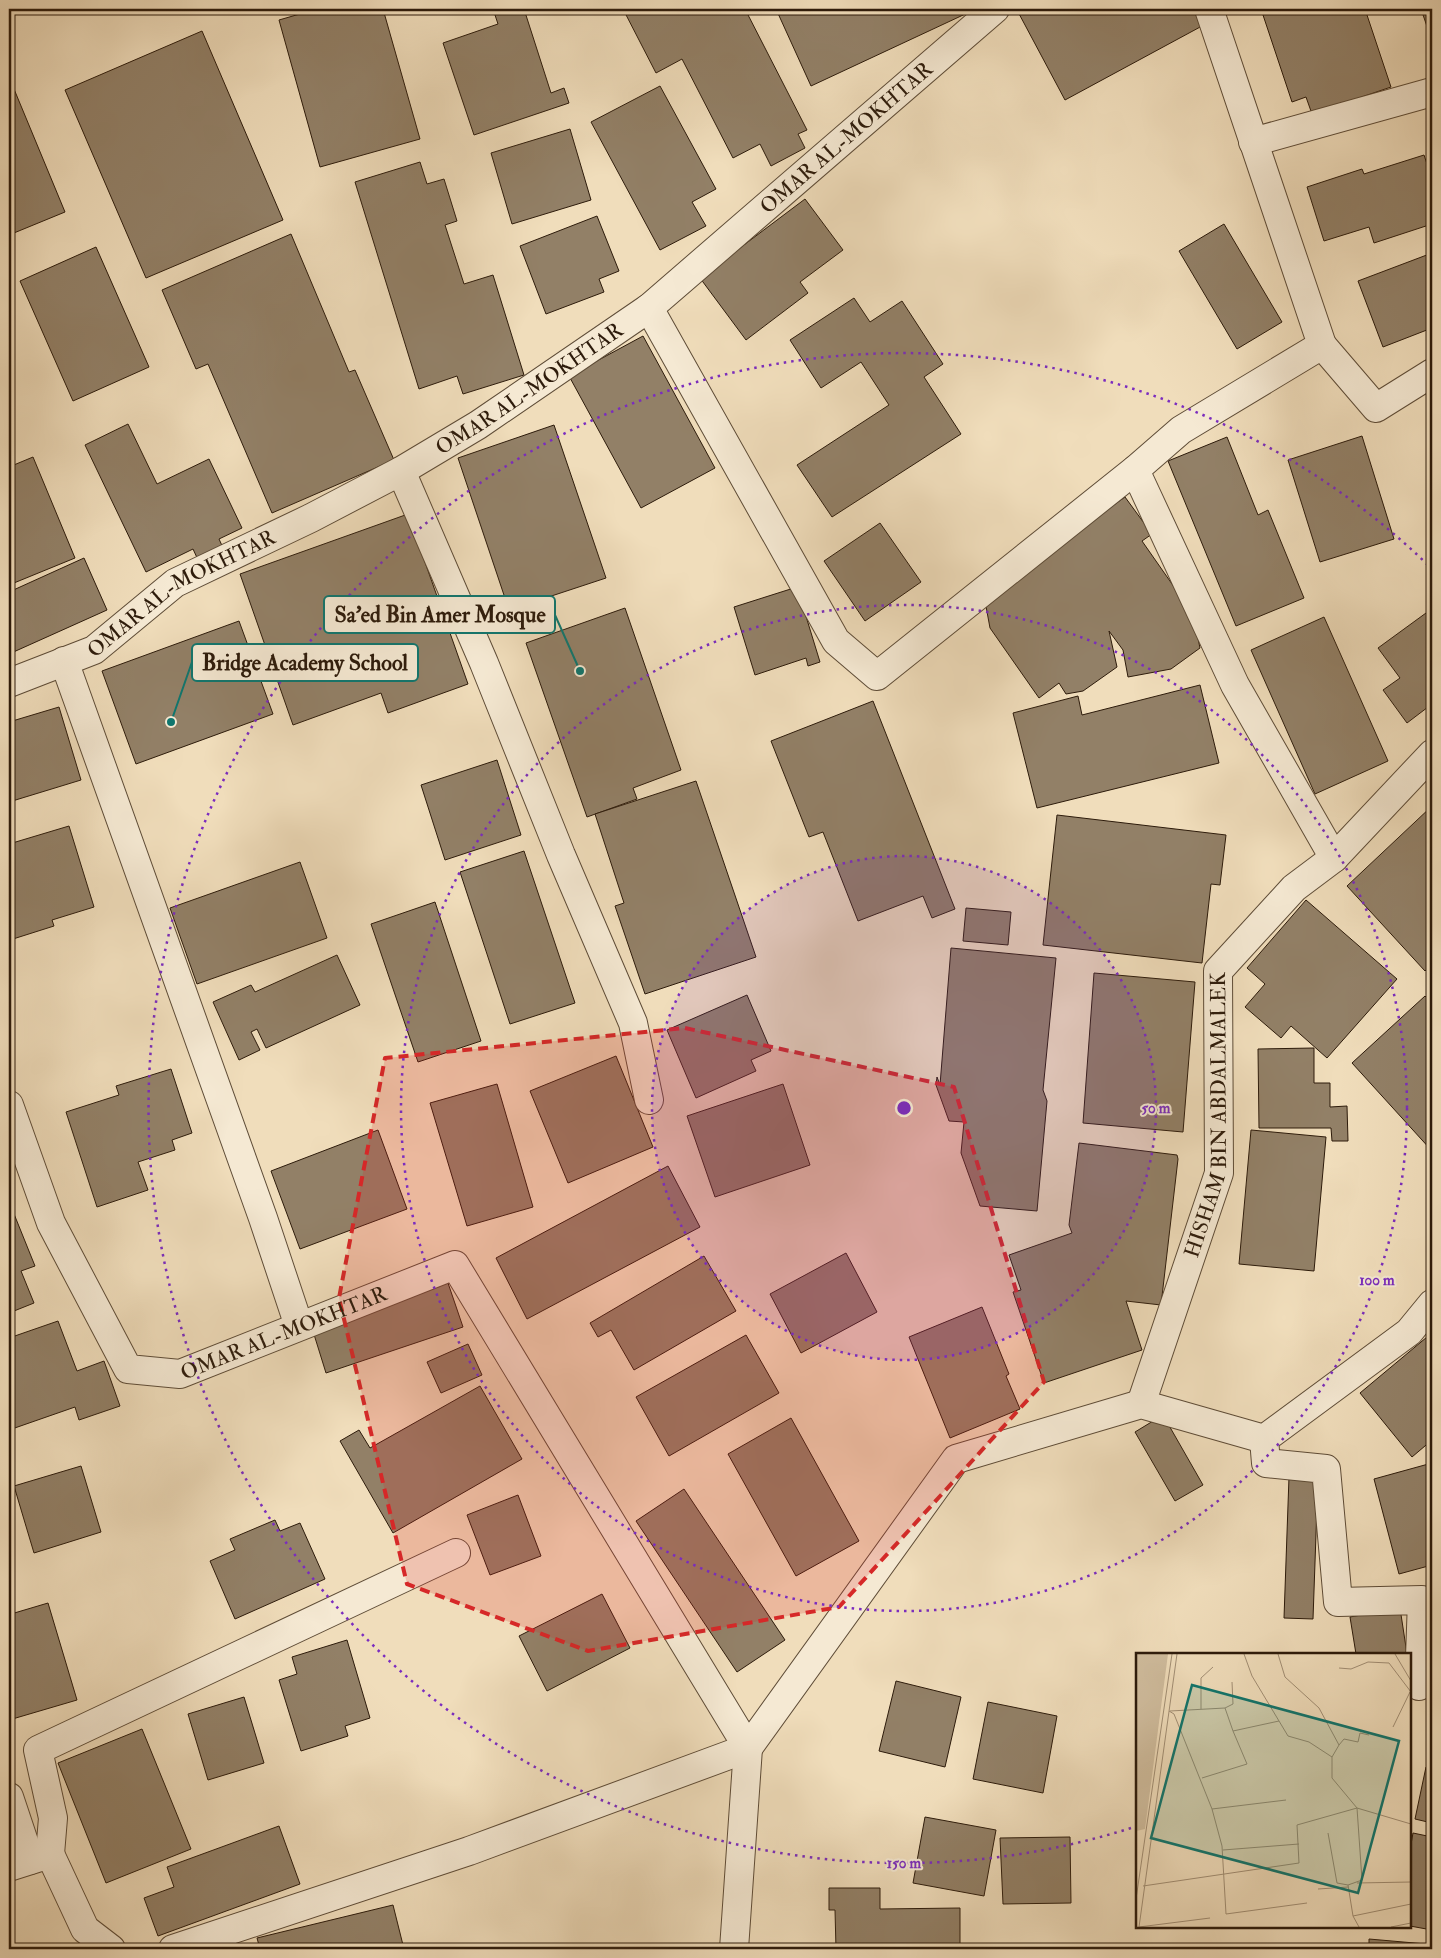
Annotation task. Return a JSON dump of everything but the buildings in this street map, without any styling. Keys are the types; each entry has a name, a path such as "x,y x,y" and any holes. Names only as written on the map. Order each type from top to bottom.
{"street":[{"name":"OMAR AL-MOKHTAR","path":"9,683 94,650 176,583 311,518 401,471 478,424 649,308 995,9"},
{"path":"1209,9 1322,345 1376,408 1432,373"},
{"path":"1253,142 1432,92"},
{"path":"649,308 836,642 877,676 1135,470 1181,430 1322,345"},
{"path":"1135,470 1235,685 1334,858"},
{"path":"401,471 480,654 561,855 633,1023 649,1100"},
{"path":"64,662 263,1218 299,1326"},
{"name":"HISHAM BIN ABDALMALEK","path":"1141,1404 1219,1173 1218,971 1294,888 1334,858 1432,754"},
{"name":"OMAR AL-MOKHTAR","path":"9,1105 52,1223 128,1370 180,1374 455,1265 748,1748"},
{"path":"1264,1439 1409,1332 1432,1304"},
{"path":"734,1949 748,1748 956,1459 1141,1404 1264,1439"},
{"path":"1264,1439 1266,1463 1326,1469 1338,1602 1422,1600 1419,1686"},
{"path":"30,1860 53,1818 38,1750 456,1554"},
{"path":"174,1949 469,1851 748,1748"},
{"path":"9,1796 30,1860 86,1939 111,1949"}],"highlighted area":[{"path":"685,1028 954,1087 1044,1382 839,1607 588,1651 407,1584 339,1298 385,1058"}],"place":[{"name":"Sa'ed Bin Amer Mosque","path":"580,671"},
{"name":"Bridge Academy School","path":"171,722"}]}
